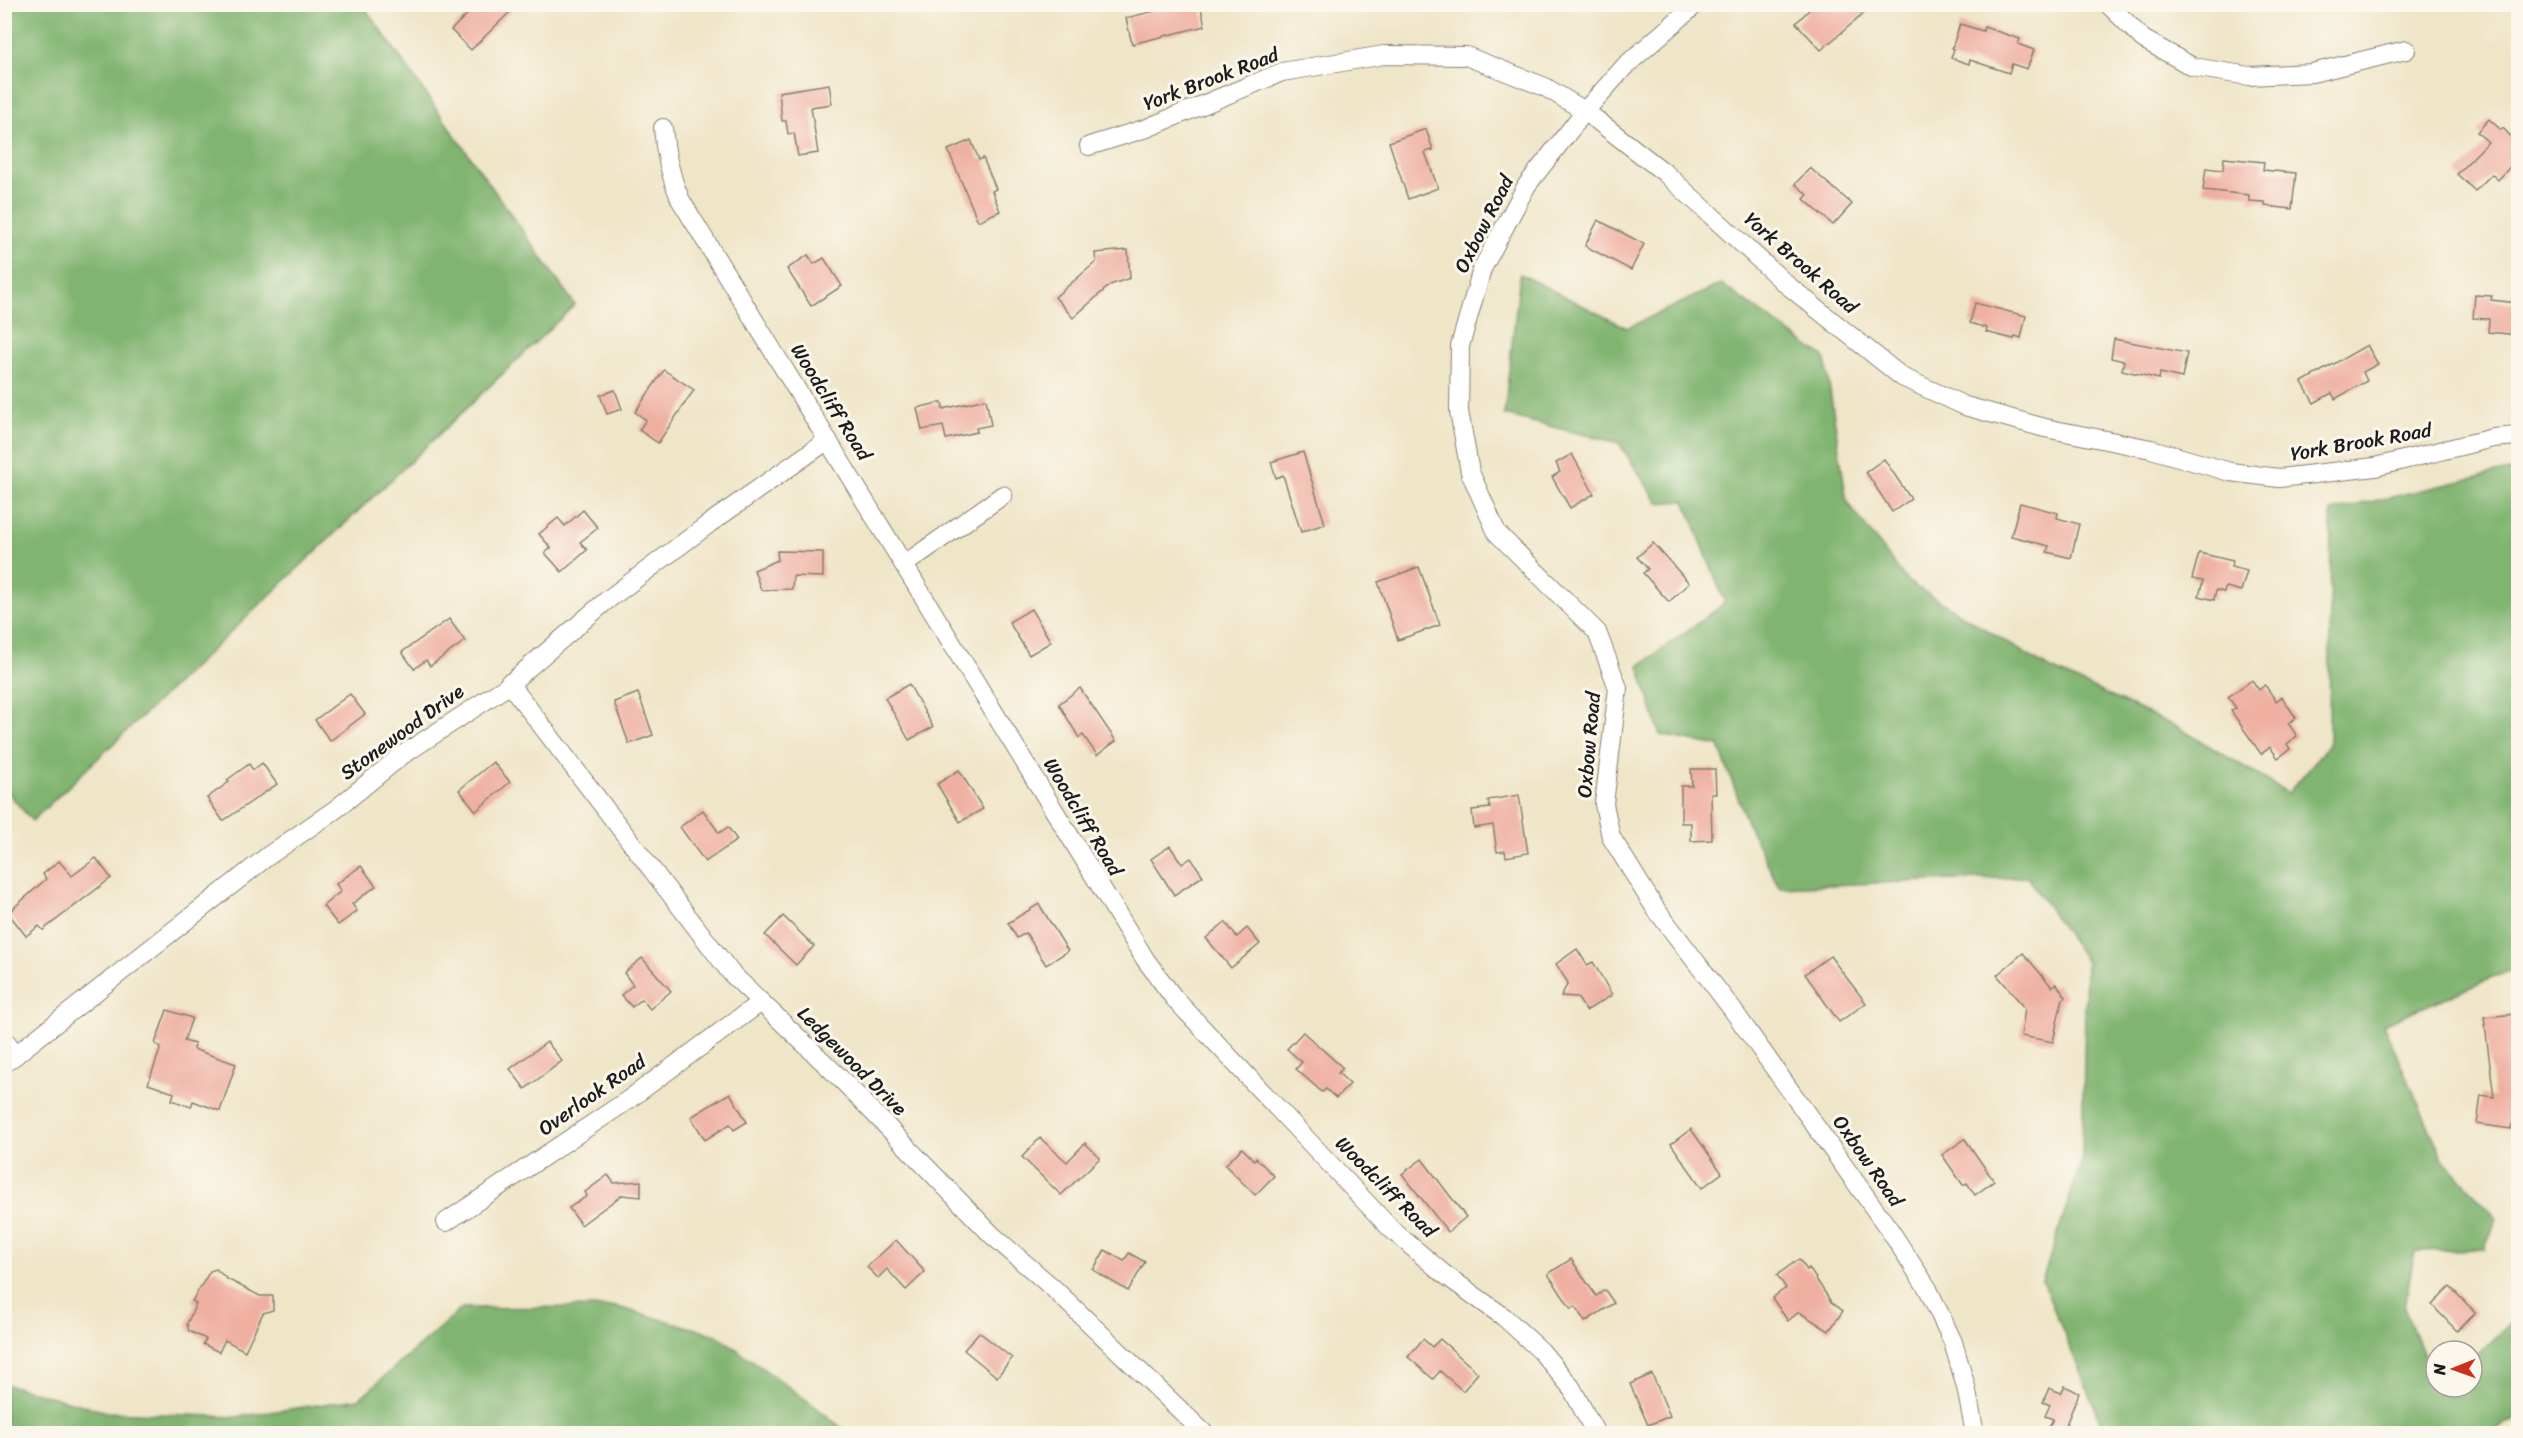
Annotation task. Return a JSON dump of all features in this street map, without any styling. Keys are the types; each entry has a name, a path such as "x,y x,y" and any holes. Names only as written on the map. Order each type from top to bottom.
{"street":[{"name":"Oxbow Road","path":"1696,4 1625,66 1585,111 1527,185 1482,269 1460,346 1459,411 1470,472 1497,533 1597,632 1618,688 1604,804 1611,837 1655,908 1745,1027 1891,1232 1928,1289 1953,1342 1966,1387 1975,1434"},
{"path":"2108,4 2143,39 2193,67 2249,76 2312,73 2406,50"},
{"name":"York Brook Road","path":"1089,146 1148,128 1282,72 1384,55 1466,56 1545,87 1585,111 1665,172 1786,284 1902,377 1965,406 2045,428 2151,449 2230,472 2279,478 2375,467 2493,438 2518,436"},
{"name":"Woodcliff Road","path":"663,128 668,167 680,199 905,564 1116,916 1174,998 1390,1228 1444,1274 1504,1317 1541,1351 1571,1387 1596,1434"},
{"name":"Stonewood Drive","path":"10,1059 268,856 336,808 401,756 506,687 606,600 828,440"},
{"path":"905,564 1004,495"},
{"name":"Ledgewood Drive","path":"509,683 731,973 842,1079 992,1235 1053,1288 1204,1434"},
{"name":"Overlook Road","path":"446,1222 628,1100 761,1002"},
{"path":"4,1039 10,1059"}],"green space":[{"path":"4,5 363,5 575,305 32,821 4,788"},
{"path":"1520,274 1627,328 1721,284 1825,358 1847,502 1908,582 2047,667 2179,728 2288,793 2329,745 2331,511 2504,471 2518,471 2518,975 2516,968 2383,1024 2443,1159 2497,1219 2484,1249 2415,1251 2404,1308 2424,1357 2424,1399 2484,1399 2484,1349 2518,1316 2518,1417 2486,1434 2106,1433 2042,1281 2082,1161 2086,961 2027,877 1779,887 1748,825 1719,746 1660,735 1639,666 1725,603 1685,501 1658,503 1619,443 1504,415"},
{"path":"617,1307 717,1335 848,1433 5,1433 5,1384 107,1412 235,1417 359,1399 462,1308"}],"building":[{"path":"478,4 518,4 471,50 451,30"},
{"path":"1183,4 1200,4 1205,26 1132,44 1126,18"},
{"path":"1815,4 1875,4 1821,50 1796,23"},
{"path":"1960,24 1983,31 1984,27 2020,39 2018,44 2034,50 2027,69 2012,64 2009,73 1970,60 1969,64 1951,58"},
{"path":"829,84 832,104 811,107 818,153 798,156 794,133 788,134 786,121 782,121 779,92"},
{"path":"2489,119 2501,130 2503,128 2518,144 2518,158 2498,180 2492,174 2475,191 2457,174 2488,142 2477,132"},
{"path":"1426,129 1433,150 1425,152 1438,188 1408,199 1389,142"},
{"path":"971,140 979,160 983,158 996,189 992,191 1000,211 978,221 948,150"},
{"path":"2224,158 2264,162 2263,170 2296,173 2292,209 2265,206 2265,202 2249,201 2249,195 2203,190 2206,168 2223,170"},
{"path":"1810,168 1852,204 1833,225 1804,199 1808,195 1795,184"},
{"path":"1598,220 1644,244 1631,270 1585,246"},
{"path":"1128,250 1130,278 1110,285 1073,318 1055,297 1096,262 1095,253"},
{"path":"808,255 814,264 824,258 842,286 811,306 787,269"},
{"path":"2475,295 2492,296 2491,300 2518,303 2518,335 2488,332 2489,319 2473,318"},
{"path":"1975,303 2026,316 2021,338 2015,336 2014,339 1986,332 1987,328 1970,323"},
{"path":"2114,339 2187,353 2182,378 2160,373 2159,379 2122,370 2124,361 2111,358"},
{"path":"2367,345 2378,364 2363,372 2367,381 2335,399 2332,393 2314,403 2302,382"},
{"path":"664,370 694,390 658,443 639,430 646,420 635,412"},
{"path":"615,390 622,409 607,414 600,395"},
{"path":"986,399 991,425 976,428 977,432 946,439 943,426 922,430 917,408 942,402 943,409"},
{"path":"1303,452 1325,524 1301,532 1283,475 1276,478 1271,462"},
{"path":"1572,454 1594,494 1570,508 1552,477 1560,472 1556,463"},
{"path":"1884,459 1911,499 1892,512 1866,472"},
{"path":"2020,503 2058,513 2057,518 2079,524 2071,558 2047,552 2049,546 2011,536"},
{"path":"583,510 598,528 580,542 587,550 562,572 545,553 551,548 539,534 558,518 565,526"},
{"path":"1653,543 1689,583 1669,602 1643,573 1648,569 1637,557"},
{"path":"777,551 823,552 823,577 793,576 792,589 761,590 754,570 778,560"},
{"path":"2199,553 2233,561 2231,567 2247,571 2241,591 2226,587 2224,592 2216,590 2214,600 2199,596 2203,581 2192,579"},
{"path":"1419,567 1440,625 1398,640 1378,582"},
{"path":"1031,609 1051,642 1029,655 1009,622"},
{"path":"449,619 465,641 430,666 426,660 414,669 402,652"},
{"path":"2252,680 2259,690 2265,685 2276,701 2282,697 2296,718 2288,723 2297,736 2287,744 2290,749 2278,758 2270,747 2261,754 2231,711 2236,708 2228,697"},
{"path":"909,684 933,727 909,740 885,698"},
{"path":"1080,688 1116,741 1097,755 1083,735 1079,738 1059,704"},
{"path":"638,693 653,735 629,744 614,702"},
{"path":"350,694 365,714 330,741 315,720"},
{"path":"493,762 510,782 476,811 459,790"},
{"path":"262,763 277,784 223,821 207,798 249,764 253,770"},
{"path":"1691,769 1715,769 1716,794 1711,794 1712,840 1691,841 1691,823 1681,823 1681,786 1692,786"},
{"path":"959,770 983,809 960,822 937,784"},
{"path":"1519,795 1528,853 1506,857 1505,851 1497,852 1493,825 1474,828 1472,810 1490,808 1488,800"},
{"path":"703,810 719,833 728,827 737,840 705,862 680,827"},
{"path":"1170,846 1182,864 1191,858 1203,876 1174,895 1151,859"},
{"path":"96,858 111,878 43,930 39,926 26,936 8,913 46,879 43,874 59,861 72,876"},
{"path":"361,866 376,886 352,904 357,911 338,925 323,906 341,891 336,884"},
{"path":"1039,904 1068,951 1046,965 1026,933 1017,938 1008,923"},
{"path":"783,916 814,946 796,965 765,935"},
{"path":"1225,922 1237,937 1247,928 1260,944 1231,968 1206,938"},
{"path":"1577,949 1587,965 1593,962 1612,995 1586,1011 1577,997 1561,996 1568,983 1556,964"},
{"path":"2023,953 2052,987 2056,984 2066,997 2062,1000 2053,1042 2021,1036 2025,1008 1997,975"},
{"path":"1830,956 1866,1003 1839,1022 1805,974"},
{"path":"642,958 671,991 650,1009 642,999 632,1007 621,995 633,985 624,973"},
{"path":"167,1010 192,1018 184,1041 195,1044 193,1049 236,1064 220,1111 193,1101 191,1107 172,1100 174,1093 148,1084 161,1047 155,1044"},
{"path":"2517,1014 2518,1125 2512,1124 2511,1129 2477,1124 2481,1095 2494,1097 2484,1017"},
{"path":"1303,1032 1343,1068 1338,1073 1350,1084 1336,1098 1326,1089 1322,1092 1296,1069 1302,1062 1287,1049"},
{"path":"547,1042 562,1061 525,1089 510,1069"},
{"path":"730,1093 747,1122 734,1130 730,1124 705,1140 691,1117"},
{"path":"1691,1129 1722,1173 1702,1188 1671,1144"},
{"path":"1040,1138 1067,1162 1085,1143 1100,1158 1061,1195 1022,1157"},
{"path":"1965,1139 1994,1181 1975,1195 1967,1183 1963,1185 1942,1155"},
{"path":"1242,1148 1274,1176 1255,1195 1225,1165"},
{"path":"1422,1159 1466,1217 1448,1232 1402,1174"},
{"path":"608,1175 614,1183 641,1181 641,1197 622,1195 581,1225 569,1208 587,1196 585,1192"},
{"path":"896,1240 925,1272 906,1290 887,1269 878,1278 867,1267"},
{"path":"1105,1250 1124,1261 1129,1253 1145,1262 1128,1291 1093,1270"},
{"path":"1571,1259 1596,1296 1605,1290 1614,1303 1585,1322 1575,1306 1571,1309 1548,1274"},
{"path":"1799,1259 1807,1270 1809,1268 1831,1302 1843,1311 1829,1331 1799,1312 1788,1321 1772,1298 1786,1288 1777,1275"},
{"path":"216,1269 227,1279 260,1296 273,1296 273,1310 263,1313 245,1351 225,1340 219,1352 203,1344 206,1339 189,1331 187,1324 196,1303 192,1301 210,1271"},
{"path":"2450,1287 2475,1312 2457,1331 2432,1305"},
{"path":"979,1332 1012,1358 997,1377 964,1350"},
{"path":"1423,1339 1432,1347 1440,1339 1478,1373 1463,1391 1440,1371 1433,1379 1408,1357"},
{"path":"1652,1374 1670,1416 1648,1425 1630,1384"},
{"path":"2065,1386 2079,1393 2062,1434 2049,1427 2053,1419 2045,1416 2050,1405 2043,1402 2049,1388 2061,1393"}]}
